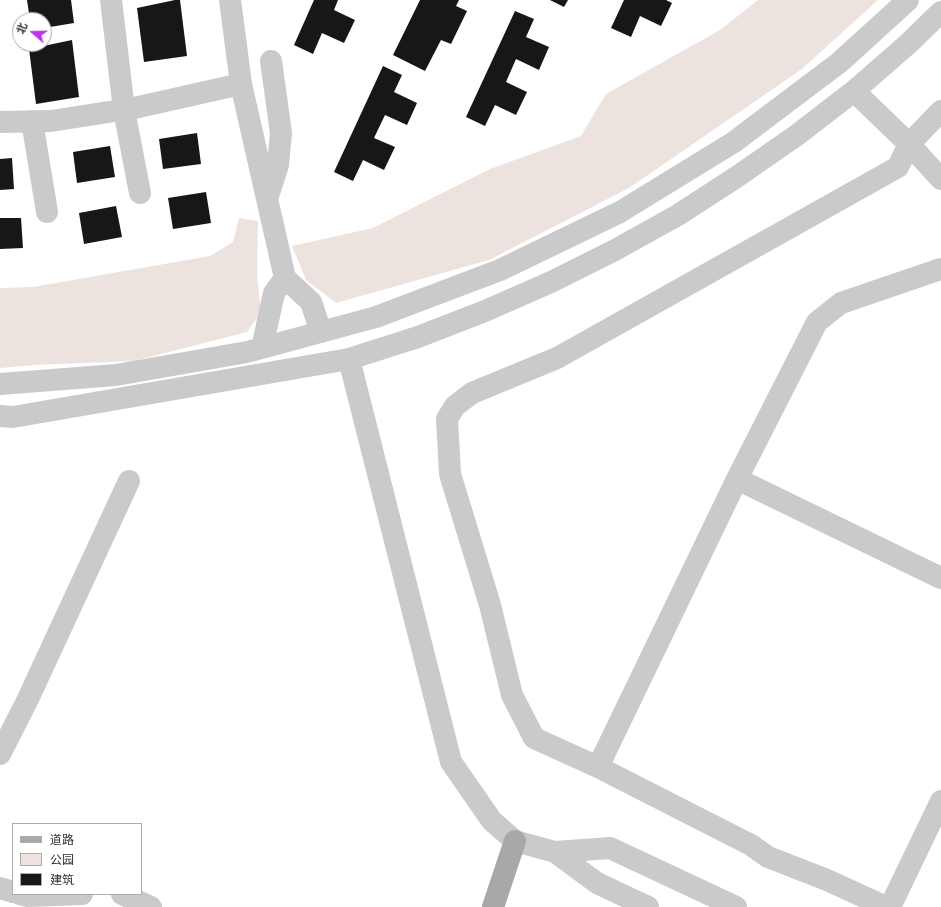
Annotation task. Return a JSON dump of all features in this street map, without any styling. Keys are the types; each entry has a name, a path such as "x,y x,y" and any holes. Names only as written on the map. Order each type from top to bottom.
{"main road":[{"path":"494,907 516,841"}],"street":[{"path":"111,0 124,110 140,193"},
{"path":"230,0 242,84 285,278 311,302 321,332"},
{"path":"0,384 116,375 247,352 376,318 500,270 620,212 734,142 840,62 908,0"},
{"path":"0,416 13,417 349,359 418,337 485,311 551,282 615,250 678,215 738,176 797,135 854,91 908,44 941,12"},
{"path":"267,199 278,165 281,133 271,61"},
{"path":"0,122 51,121 124,110 242,84"},
{"path":"854,91 909,144 941,179"},
{"path":"886,907 827,880 768,857 751,845 598,767 534,738 512,695 490,605 450,474 447,419 454,406 472,393 557,358 898,167 909,144 941,111"},
{"path":"32,121 47,212"},
{"path":"598,767 738,479 817,322 841,303 941,269"},
{"path":"262,348 274,293 285,278"},
{"path":"349,359 451,762 492,821 516,841 555,852 610,848 736,907"},
{"path":"738,479 941,578"},
{"path":"0,754 27,701 129,481"},
{"path":"890,907 941,801"},
{"path":"555,852 597,883 648,907"},
{"path":"0,888 12,892"},
{"path":"24,895 55,895"},
{"path":"124,895 151,907"}],"green space":[{"path":"758,0 878,0 802,69 629,188 489,260 336,303 306,280 292,246 373,228 490,169 581,136 606,94 720,30"},
{"path":"239,218 258,221 257,276 261,313 247,332 134,361 0,368 0,288 33,287 210,256 233,242"}],"building":[{"path":"27,0 71,0 74,23 52,27 52,12 29,12"},
{"path":"180,0 187,56 144,62 137,8"},
{"path":"314,0 338,0 334,10 355,20 344,43 322,33 313,54 294,45"},
{"path":"420,0 459,0 456,6 467,11 451,44 441,40 425,71 393,55"},
{"path":"550,0 568,0 564,7"},
{"path":"624,0 666,0 672,3 661,26 640,16 631,37 611,28"},
{"path":"515,11 534,19 526,37 549,47 539,70 516,59 506,82 527,92 516,115 495,105 485,126 466,117"},
{"path":"72,40 79,97 36,104 29,52 52,52 52,44"},
{"path":"383,66 402,75 394,92 417,103 407,125 385,115 374,138 395,147 384,170 363,160 353,181 334,172"},
{"path":"197,133 201,164 163,169 159,139"},
{"path":"110,146 115,177 77,183 73,152"},
{"path":"12,158 14,189 0,190 0,159"},
{"path":"206,192 211,223 173,229 168,198"},
{"path":"116,206 122,237 84,244 79,213"},
{"path":"0,218 21,218 23,248 0,249"}]}
